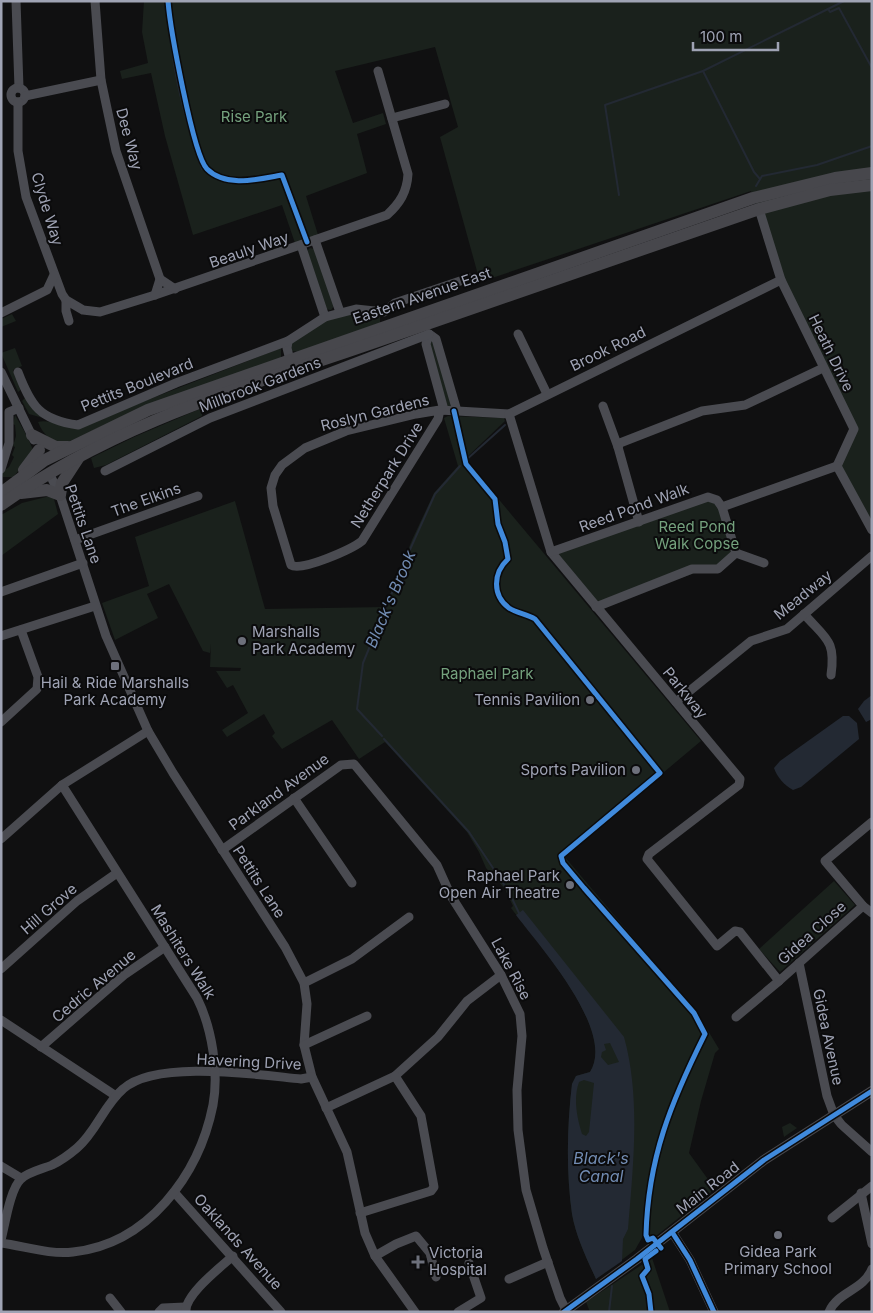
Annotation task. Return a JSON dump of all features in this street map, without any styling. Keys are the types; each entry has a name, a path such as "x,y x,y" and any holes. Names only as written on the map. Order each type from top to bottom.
{"highway":[{"name":"Eastern Avenue East","path":"1,493 49,473 80,449 148,410 753,198 835,178 872,173"},
{"name":"Eastern Avenue East","path":"1,504 42,455 80,449 204,401 427,330 759,209 830,190 872,185"},
{"path":"17,487 47,490 60,495 62,483 80,449 59,448 32,435"},
{"path":"42,455 49,473"}],"main road":[{"name":"Main Road","path":"565,1311 672,1232 764,1160 872,1091"}],"street":[{"path":"16,1 19,88 24,92 22,99"},
{"name":"Dee Way","path":"95,1 100,80 116,151 160,279"},
{"name":"Beauly Way","path":"64,297 83,310 100,312 175,289 384,217 400,202 406,191 408,174 378,71"},
{"path":"1,94 11,95 12,99 22,99 100,80"},
{"path":"11,95 12,91 19,88"},
{"name":"Clyde Way","path":"22,99 18,151 26,197 54,275 64,297 69,321"},
{"path":"392,118 445,104"},
{"name":"Heath Drive","path":"759,209 781,280 854,429 837,466"},
{"path":"315,240 340,312"},
{"path":"301,245 325,317"},
{"path":"1,313 48,290 54,275"},
{"path":"390,324 384,312 395,303 469,278"},
{"path":"155,295 160,279 175,289"},
{"name":"Brook Road","path":"509,414 781,280"},
{"path":"48,290 64,297"},
{"name":"Pettits Boulevard","path":"18,372 35,408 44,416 61,423 78,425 176,383 288,341 325,317 356,309 384,312"},
{"path":"427,330 426,344 442,410 509,414"},
{"path":"427,330 436,338 456,411"},
{"name":"Millbrook Gardens","path":"105,471 210,418 427,330"},
{"path":"518,334 547,394"},
{"path":"288,341 287,348 290,360"},
{"path":"618,447 620,443 702,412 745,405 823,368"},
{"path":"1,372 42,455"},
{"path":"15,399 26,392"},
{"path":"204,401 210,418"},
{"path":"603,406 618,447 639,522"},
{"path":"1,469 9,412 19,408"},
{"name":"Roslyn Gardens","path":"294,567 284,546 271,497 272,481 282,465 305,448 346,431 442,410"},
{"name":"Netherpark Drive","path":"294,567 301,567 347,551 362,541 442,410"},
{"name":"Parkway","path":"509,414 551,552 741,781 739,785 649,854 647,859 717,946"},
{"path":"736,553 722,507 837,466 872,530"},
{"name":"Pettits Lane","path":"49,473 60,495 96,606 117,663 148,731 275,932 304,983 307,1004 304,1045 312,1077 346,1152 364,1232 375,1256 415,1312"},
{"name":"The Elkins","path":"75,540 198,496"},
{"name":"Reed Pond Walk","path":"551,552 708,497 717,500 722,507"},
{"path":"736,553 764,563"},
{"path":"596,607 692,569 718,569 736,553"},
{"name":"Meadway","path":"676,702 752,641 787,629 872,556"},
{"path":"1,592 83,563"},
{"path":"1,636 96,606"},
{"path":"804,614 832,646 834,654 831,675"},
{"path":"1,722 37,689 38,677 21,630"},
{"path":"1,840 62,785 148,731"},
{"name":"Parkland Avenue","path":"222,850 341,764 354,764"},
{"name":"Lake Rise","path":"354,764 437,865 451,896 501,974 520,1014 522,1036 517,1090 518,1130 526,1190 565,1311"},
{"name":"Mashiters Walk","path":"1,1241 56,1252 72,1252 90,1248 132,1233 144,1224 174,1192 187,1174 208,1124 213,1104 215,1072 204,1013 165,947 62,785"},
{"path":"294,798 352,883"},
{"path":"872,822 825,861 863,906 872,913"},
{"name":"Hill Grove","path":"1,969 77,901 117,873"},
{"name":"Gidea Close","path":"736,1017 863,906"},
{"path":"304,983 352,959 409,917"},
{"name":"Gidea Close","path":"717,946 735,932 740,932 779,981"},
{"name":"Cedric Avenue","path":"41,1047 124,975 165,947"},
{"name":"Gidea Avenue","path":"799,963 827,1096 834,1115 842,1125 872,1152"},
{"path":"326,1108 395,1076 438,1038 467,1001 501,974"},
{"path":"304,1045 368,1016"},
{"path":"1,1020 116,1096"},
{"name":"Havering Drive","path":"21,1178 54,1164 77,1149 94,1130 116,1096 124,1088 153,1074 215,1072 301,1079 312,1077"},
{"path":"360,1213 431,1191 434,1187 421,1116 395,1076"},
{"path":"1,1166 21,1178 15,1189 1,1241"},
{"path":"832,1218 860,1193 872,1186"},
{"name":"Oaklands Avenue","path":"174,1192 281,1312"},
{"path":"860,1193 872,1244"},
{"path":"672,1232 690,1260 714,1312"},
{"path":"375,1256 396,1244 416,1236 430,1253 436,1277"},
{"path":"159,1312 163,1308 186,1310 192,1294 233,1256"},
{"path":"509,1278 548,1262"},
{"path":"458,1312 481,1298 469,1263"},
{"path":"829,1312 833,1303 863,1283 872,1269"},
{"path":"110,1298 121,1312"}],"green space":[{"name":"Rise Park","path":"144,1 872,1 872,530 837,466 854,429 781,280 751,191 480,282 440,137 458,127 435,47 335,71 353,123 383,113 386,124 357,134 367,173 306,196 319,238 296,246 282,205 193,235 165,136 151,73 122,79 120,71 148,63 142,32"},
{"path":"310,248 314,249 334,306 331,310 325,309 306,252"},
{"path":"354,313 380,314 380,323 298,352 292,351 290,346 292,341 323,320"},
{"path":"12,314 16,321 1,327 1,319"},
{"path":"434,340 454,404 451,407 447,406 428,342"},
{"path":"15,348 22,366 13,370 22,389 18,392 1,353"},
{"path":"281,348 281,358 124,416 68,442 49,438 38,422 78,427"},
{"path":"25,398 43,418 29,414 22,401"},
{"path":"202,408 202,416 106,465 94,468 91,458"},
{"path":"15,415 33,450 29,459 13,477 3,477 1,473 9,467 14,457 12,455 16,436 15,425 13,424"},
{"name":"Raphael Park","path":"448,416 504,418 505,421 465,459 701,741 564,856 698,1014 719,1049 715,1053 701,1101 689,1153 715,1189 656,1236 643,1236 635,1250 596,1279 582,1248 574,1223 568,1166 568,1132 572,1084 576,1076 590,1072 595,1055 593,1034 570,987 511,908 513,906 505,889 486,868 467,832 385,742 359,759 332,720 282,749 272,736 275,733 264,714 227,737 222,730 248,713 233,685 227,688 216,671 240,671 241,668 210,667 211,644 210,653 203,651 169,584 147,594 158,618 115,640 102,603 149,586 135,537 235,501 265,609 385,607 412,540 434,493 458,466 444,418"},
{"path":"50,496 54,499 58,514 1,556 1,515 22,503"},
{"name":"Reed Pond Walk Copse","path":"697,500 717,500 735,544 730,561 596,607 551,552"},
{"path":"834,881 855,905 780,972 759,949"},
{"path":"790,1123 797,1128 784,1137 782,1127"},
{"path":"652,1258 670,1312 590,1312 586,1302"}],"water":[{"path":"872,695 872,719 866,722 858,709"},
{"path":"843,716 849,716 857,723 859,739 801,787 793,790 787,786 779,778 774,768 780,761"},
{"name":"Black's Canal","path":"523,910 624,1037 629,1060 634,1108 632,1181 628,1229 623,1239 622,1261 596,1279 582,1248 574,1223 568,1165 568,1132 572,1084 576,1076 590,1072 595,1055 593,1035 572,990 516,915","holes":["610,1043 619,1062 608,1065 601,1057 602,1052 606,1050 604,1044","584,1080 594,1083 589,1132 586,1136 582,1134 580,1128 576,1102 579,1082"]}],"waterway":[{"path":"167,1 178,86 202,169"},
{"path":"844,1 828,9 830,12 839,8 872,68"},
{"path":"760,179 754,172 703,71 828,9"},
{"path":"619,195 605,105 703,71"},
{"path":"756,186 762,176 817,165 872,146"},
{"name":"Black's Brook","path":"466,460 505,425"},
{"name":"Black's Brook","path":"382,736 357,709 363,663 435,494 460,466"},
{"name":"Black's Brook","path":"384,739 469,832 509,892 519,913"},
{"name":"Black's Brook","path":"609,1312 612,1286"}],"cycle path":[{"path":"168,1 189,117 201,159 207,169 223,179 243,181 282,175 307,242"},
{"path":"454,411 466,464 495,499 498,524 505,542 508,559 499,571 496,584 503,603 509,608 535,619 660,773 561,856 563,863 584,888 694,1013 705,1034 672,1107 651,1181 646,1235 648,1240 653,1238 661,1248"},
{"path":"564,1312 637,1259 764,1160 872,1091"},
{"path":"672,1232 690,1260 714,1312"},
{"path":"651,1312 649,1294 642,1276 648,1269 645,1259 656,1251"}],"place":[{"name":"Marshalls Park Academy","path":"242,641"},
{"name":"Hail & Ride Marshalls Park Academy","path":"115,666"},
{"name":"Tennis Pavilion","path":"590,700"},
{"name":"Sports Pavilion","path":"636,770"},
{"name":"Raphael Park Open Air Theatre","path":"570,885"},
{"name":"Gidea Park Primary School","path":"778,1235"},
{"name":"Victoria Hospital","path":"418,1262"}]}
